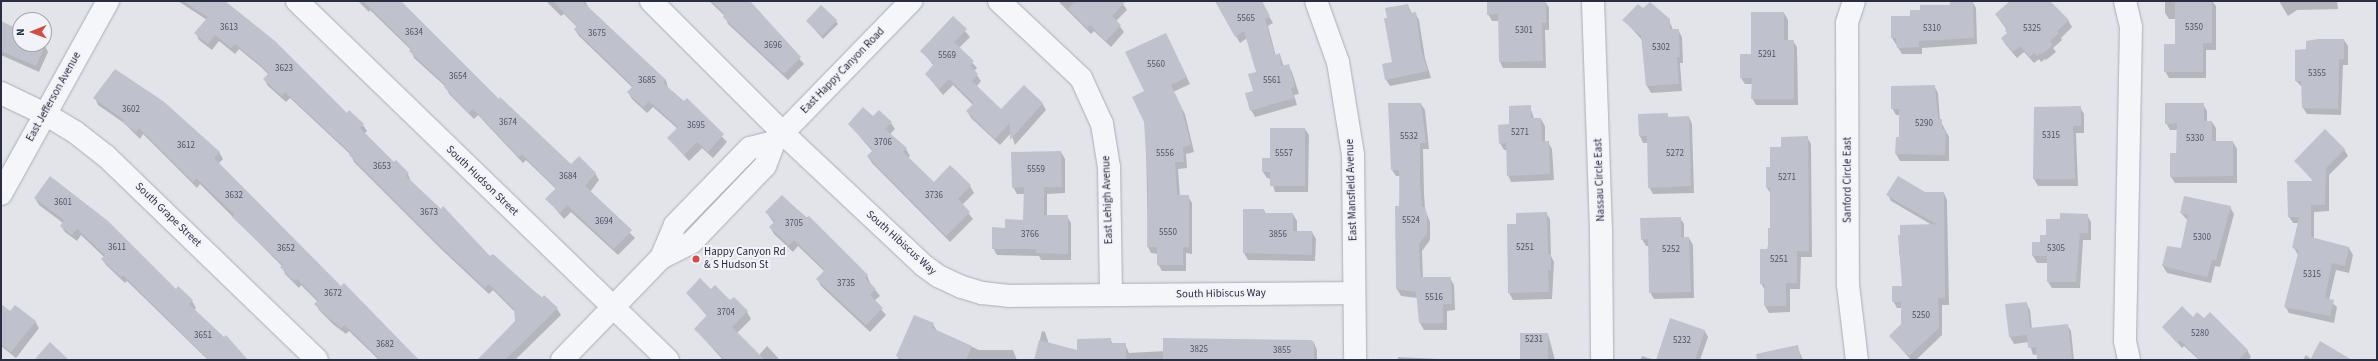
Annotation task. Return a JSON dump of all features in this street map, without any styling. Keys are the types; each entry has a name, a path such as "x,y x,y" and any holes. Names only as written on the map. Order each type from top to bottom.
{"street":[{"name":"East Jefferson Avenue","path":"1,194 108,1"},
{"name":"South Hudson Street","path":"297,1 612,308 668,360"},
{"name":"South Hibiscus Way","path":"651,1 779,137 923,265 938,276 982,293 1009,296 1354,293"},
{"name":"East Happy Canyon Road","path":"562,360 661,258 692,242 765,166 779,137 911,1"},
{"name":"East Lehigh Avenue","path":"999,1 1081,78 1102,124 1109,167 1111,295"},
{"name":"East Mansfield Avenue","path":"1316,1 1338,62 1347,109 1353,155 1355,360"},
{"name":"Nassau Circle East","path":"1593,1 1601,234 1602,360"},
{"name":"Sanford Circle East","path":"1854,1 1847,23 1848,285 1857,360"},
{"path":"2125,1 2131,27 2125,341 2129,360"},
{"name":"South Grape Street","path":"1,93 45,114 75,132 106,156 317,360"}],"building":[{"path":"183,1 225,1 275,41 347,113 349,110 364,124 360,128 394,162 396,160 409,173 406,176 441,209 443,206 490,256 493,254 542,298 544,295 558,308 505,360 477,360 515,321 514,309 489,284 485,288 437,243 349,155 351,153 285,92 282,96 263,79 269,73 256,61 235,44 231,48 215,35 208,44 194,33 208,17"},
{"path":"363,1 401,1 499,99 500,97 571,164 579,156 596,173 585,186 632,230 614,249 567,205 560,213 545,199 556,188 522,154 519,157 473,109 469,113 444,87 446,85 409,51 411,48"},
{"path":"553,1 582,1 666,80 663,83 684,101 687,98 724,134 708,152 697,142 684,155 667,138 678,127 649,101 643,107 627,92 633,86 574,29 577,26"},
{"path":"712,1 750,1 801,57 784,74 723,17 725,14"},
{"path":"1075,1 1126,1 1112,16 1121,25 1106,41 1090,25 1087,28 1068,9"},
{"path":"1215,1 1262,1 1270,16 1265,19 1275,55 1280,53 1281,66 1289,64 1295,87 1291,88 1294,98 1250,111 1245,93 1253,91 1248,74 1256,72 1244,31 1235,37"},
{"path":"1487,1 1546,1 1546,23 1542,23 1543,61 1499,62 1498,14 1487,15"},
{"path":"1950,1 1973,1 1974,38 1919,41 1919,47 1897,48 1896,38 1891,38 1891,16 1910,16 1910,10 1920,10 1920,5 1950,5"},
{"path":"2010,1 2050,1 2069,20 2057,31 2059,33 2050,41 2053,45 2042,54 2040,53 2037,56 2034,53 2030,57 2020,46 2013,52 2001,38 2007,33 2005,30 2007,28 1995,14"},
{"path":"2175,1 2212,1 2212,43 2203,43 2203,72 2164,72 2164,44 2175,44"},
{"path":"1650,2 1670,19 1670,29 1679,29 1680,57 1677,57 1679,84 1646,86 1641,36 1622,20 1638,4 1643,8"},
{"path":"1408,4 1410,13 1416,12 1421,50 1428,71 1385,80 1382,64 1392,62 1384,18 1387,18 1385,8"},
{"path":"821,5 837,20 822,36 806,21"},
{"path":"1751,12 1784,12 1784,40 1794,40 1794,99 1751,99 1752,78 1740,78 1740,54 1751,54"},
{"path":"953,16 967,29 954,42 974,61 970,65 978,74 972,81 1001,109 1024,85 1043,103 1010,140 1010,123 995,139 966,111 974,103 949,79 939,89 925,74 934,64 920,51"},
{"path":"1,21 12,26 12,52 42,52 36,66 1,51"},
{"path":"1166,33 1187,77 1171,85 1181,106 1191,145 1183,147 1184,162 1175,162 1177,195 1189,195 1189,247 1183,247 1183,265 1157,265 1157,247 1147,247 1148,186 1144,122 1132,97 1144,91 1125,52"},
{"path":"2318,39 2344,39 2344,59 2339,59 2338,109 2302,108 2301,81 2295,81 2295,50 2306,49 2306,41"},
{"path":"115,69 163,101 220,152 214,158 341,286 344,283 419,360 381,360 345,325 341,328 314,304 318,300 297,279 294,281 280,267 283,265 232,217 234,214 196,178 193,182 139,128 136,132 122,122 124,120 93,98"},
{"path":"1935,85 1938,119 1942,119 1942,129 1946,130 1945,155 1895,154 1896,137 1899,137 1899,109 1891,109 1891,86"},
{"path":"1388,103 1421,103 1426,143 1420,143 1420,186 1422,207 1425,207 1427,215 1427,233 1419,244 1420,270 1421,277 1451,277 1452,304 1443,304 1443,323 1419,323 1416,292 1396,289 1395,206 1400,206 1399,170 1391,170"},
{"path":"2165,103 2204,103 2204,121 2212,121 2212,141 2233,141 2233,176 2170,177 2170,153 2176,153 2177,123 2165,124"},
{"path":"1531,105 1531,118 1541,118 1542,141 1549,141 1550,174 1507,176 1506,143 1499,144 1498,125 1509,124 1509,106"},
{"path":"2081,106 2081,126 2073,126 2075,179 2033,179 2034,107"},
{"path":"863,107 873,116 879,110 892,122 885,129 907,148 903,152 934,182 950,165 971,185 958,199 970,212 946,236 867,156 873,150 848,124"},
{"path":"1668,113 1668,117 1689,116 1691,186 1648,188 1647,136 1639,136 1638,114"},
{"path":"1270,128 1305,128 1305,186 1270,186 1270,172 1262,172 1262,158 1270,158"},
{"path":"2325,129 2345,149 2326,168 2325,205 2311,205 2311,237 2349,247 2345,266 2332,263 2325,298 2334,300 2330,316 2284,307 2299,250 2292,248 2299,217 2288,217 2287,181 2314,181 2294,161"},
{"path":"1808,136 1809,251 1797,251 1797,283 1786,283 1786,306 1764,306 1764,284 1760,284 1760,249 1768,249 1768,228 1770,228 1770,188 1766,188 1766,167 1770,167 1770,147 1781,147 1781,137"},
{"path":"1061,151 1062,187 1044,187 1044,215 1068,215 1068,254 1036,253 1036,249 992,249 992,227 1005,228 1005,219 1023,220 1024,187 1012,188 1011,152"},
{"path":"50,176 108,221 176,289 178,286 193,300 189,304 224,337 226,335 248,360 209,360 123,275 121,277 101,259 105,255 77,229 72,235 60,226 64,220 34,198"},
{"path":"1898,176 1925,192 1944,192 1945,298 1938,298 1939,328 1909,356 1889,336 1901,324 1901,302 1892,302 1892,286 1902,286 1898,235 1900,235 1900,225 1936,224 1886,195"},
{"path":"782,195 806,218 809,216 868,275 865,278 876,289 870,295 883,308 866,325 816,279 825,270 794,240 789,245 769,227 775,221 765,212"},
{"path":"2184,196 2231,206 2216,260 2212,260 2207,277 2162,266 2167,246 2181,248 2188,215 2180,213"},
{"path":"1243,209 1264,209 1264,213 1293,213 1293,231 1312,231 1312,255 1243,253"},
{"path":"1547,212 1548,254 1551,254 1551,270 1548,270 1549,292 1508,293 1507,224 1516,224 1516,213"},
{"path":"2060,213 2088,214 2088,233 2080,233 2076,282 2047,282 2047,256 2032,256 2032,242 2040,242 2040,235 2046,235 2046,219 2060,219"},
{"path":"1681,217 1681,237 1689,237 1691,292 1649,293 1648,239 1641,240 1640,218"},
{"path":"700,278 711,289 715,285 730,300 734,297 748,311 732,327 765,360 725,360 694,329 707,315 686,293"},
{"path":"2027,302 2030,328 2068,324 2072,360 2037,360 2036,347 2028,348 2027,335 2009,337 2005,304"},
{"path":"1,304 10,311 15,305 36,321 11,352 1,344"},
{"path":"2182,306 2193,317 2197,312 2204,318 2210,312 2248,350 2238,360 2200,360 2180,340 2177,343 2162,327"},
{"path":"914,315 934,323 932,328 972,346 966,360 904,360 896,356"},
{"path":"1670,318 1705,330 1695,360 1656,360"},
{"path":"1520,333 1548,333 1548,360 1520,360"},
{"path":"1111,338 1111,343 1126,343 1126,360 1034,360 1039,340 1077,350 1077,339"},
{"path":"1163,338 1311,340 1314,342 1314,360 1163,360"},
{"path":"2320,341 2352,360 2310,360"},
{"path":"50,342 69,360 34,360"},
{"path":"1798,345 1801,360 1757,360 1756,354"}],"place":[{"name":"Happy Canyon Rd & S Hudson St","path":"696,259"}]}
